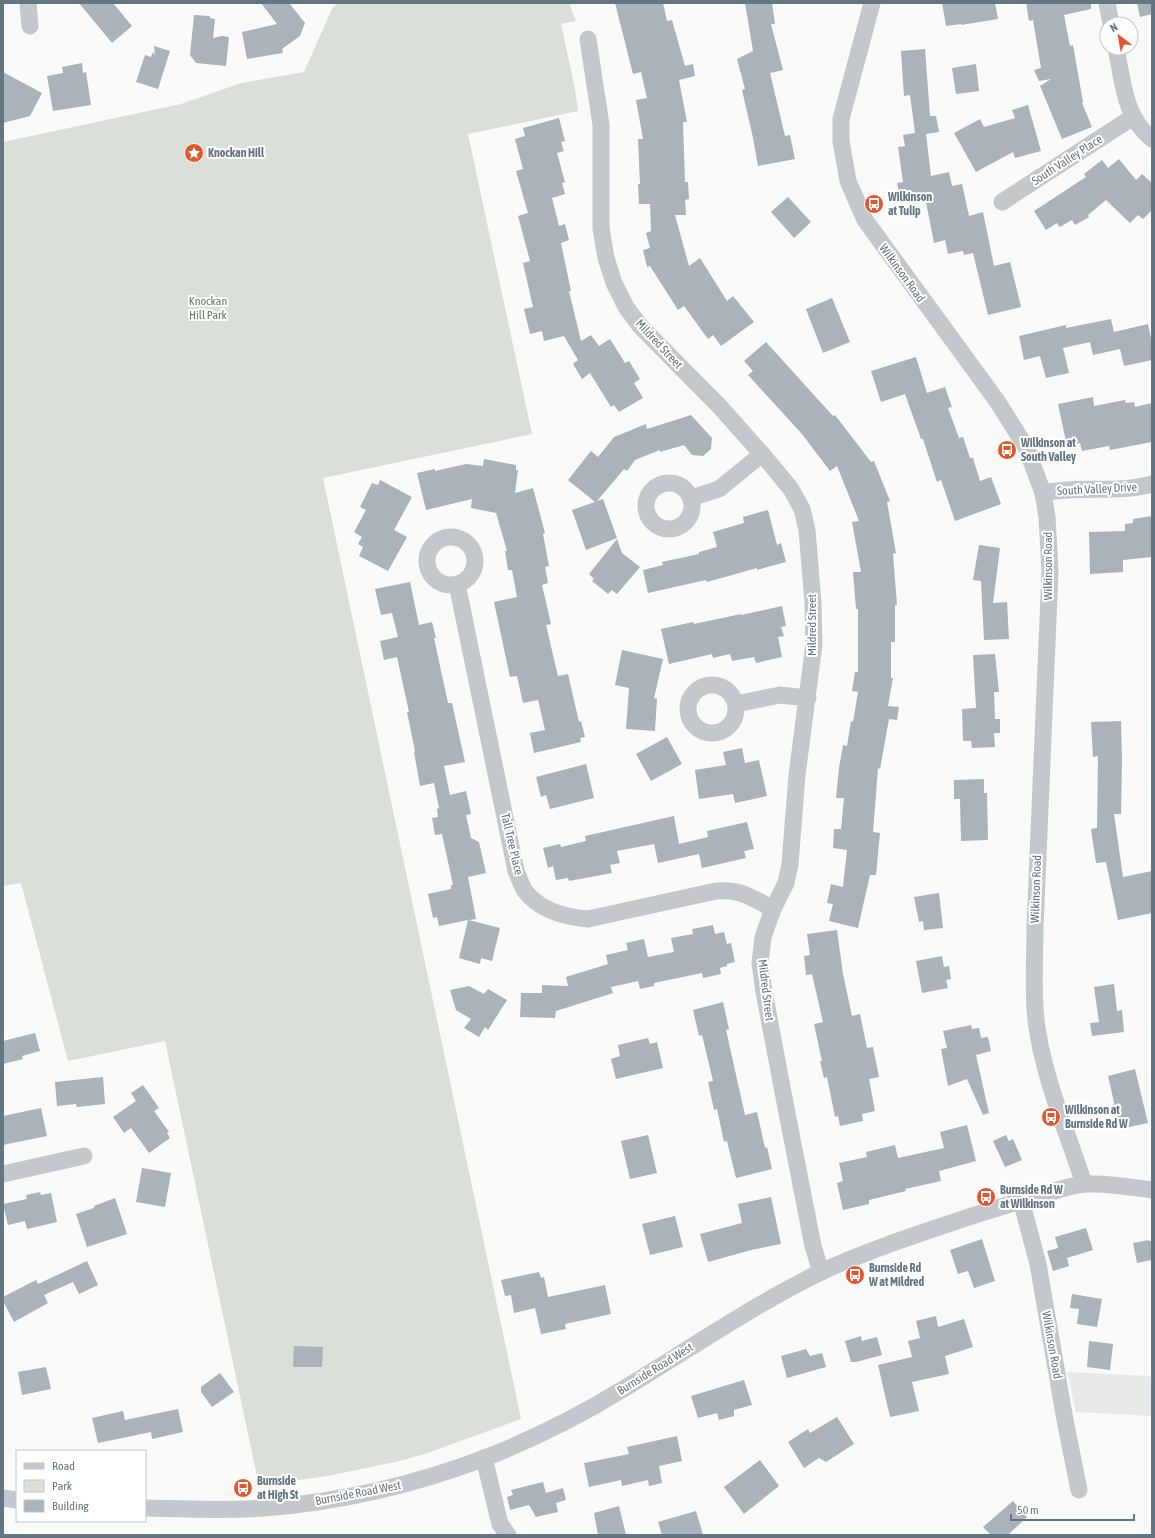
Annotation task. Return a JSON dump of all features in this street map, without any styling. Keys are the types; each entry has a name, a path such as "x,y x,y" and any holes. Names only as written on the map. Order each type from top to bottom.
{"street":[{"path":"28,3 30,26"},
{"name":"Wilkinson Road","path":"872,3 841,119 841,141 848,181 865,220 1013,425 1026,447 1042,493 1048,517 1050,571 1035,927 1035,991 1038,1033 1044,1061 1053,1094 1084,1184"},
{"path":"1107,3 1109,16"},
{"name":"Mildred Street","path":"588,39 601,125 601,228 606,258 614,283 626,307 640,326 661,349 695,380 762,454 791,489 802,509 807,530 813,603 814,644 797,775 790,864 786,883 763,937 760,963 764,992 813,1246 821,1272"},
{"path":"1118,56 1127,104 1139,126 1152,139"},
{"name":"South Valley Place","path":"1002,202 1133,117"},
{"path":"691,498 719,489 762,454"},
{"name":"South Valley Drive","path":"1042,493 1059,489 1128,489 1152,484"},
{"name":"Tall Tree Place","path":"457,584 516,871 525,891 536,902 550,911 568,918 588,919 716,891 731,890 745,894 774,909"},
{"path":"736,704 754,699 780,696 808,698"},
{"path":"3,1174 84,1156"},
{"name":"Burnside Road West","path":"146,1508 263,1508 328,1501 397,1486 484,1458 558,1425 591,1408 754,1309 821,1272 861,1255 912,1236 1022,1200 1084,1184 1119,1185 1152,1190"},
{"name":"Wilkinson Road","path":"1022,1200 1038,1264 1065,1420 1079,1490"},
{"path":"484,1458 500,1524 508,1535"},
{"path":"3,1498 16,1500"}],"shaded area":[{"path":"1067,1372 1150,1376 1152,1384 1152,1416 1076,1412"}],"green space":[{"name":"Knockan Hill Park","path":"337,3 569,3 576,21 561,24 575,89 578,111 468,134 532,434 323,478 521,1419 425,1454 395,1462 328,1476 283,1482 258,1481 165,1041 68,1061 21,883 3,886 3,142 181,104 241,83 304,72 332,9"}],"building":[{"path":"79,3 113,3 132,26 112,43"},
{"path":"261,3 289,3 305,23 300,36 282,49 283,53 247,59 242,32 277,24"},
{"path":"615,3 663,3 667,21 672,20 685,66 693,64 695,76 679,80 687,122 683,122 685,182 688,182 689,199 685,200 686,215 675,215 689,266 700,258 727,301 733,296 754,322 721,346 713,335 708,339 684,306 678,310 650,266 647,267 643,250 650,248 646,233 651,231 650,204 639,204 638,184 640,184 638,139 643,139 636,100 647,98 641,72 633,74"},
{"path":"745,3 772,3 775,24 771,24 783,70 770,73 785,136 790,135 795,159 758,166 742,90 745,89 737,59 753,51"},
{"path":"942,3 995,3 998,19 946,26"},
{"path":"1026,3 1091,3 1091,9 1064,15 1070,46 1073,45 1082,103 1092,127 1062,139 1040,86 1051,79 1039,81 1034,70 1041,68 1033,20 1029,21"},
{"path":"1137,3 1152,3 1152,14 1140,17"},
{"path":"194,15 210,16 210,18 215,19 213,38 222,36 229,37 226,66 196,63 190,55"},
{"path":"154,46 170,51 158,89 136,82 145,55 151,57 153,52 155,55"},
{"path":"925,49 930,116 936,116 939,132 926,134 931,176 949,172 952,186 962,184 969,216 983,212 994,266 1010,262 1021,307 988,315 973,253 964,255 963,251 948,254 945,240 934,243 925,197 901,202 897,183 903,182 898,147 905,146 903,135 915,133 910,95 904,96 901,51"},
{"path":"82,63 83,73 86,72 91,105 53,111 47,76 63,73 62,67"},
{"path":"976,64 979,91 956,94 952,68"},
{"path":"3,72 42,93 30,116 3,123"},
{"path":"1028,105 1041,151 1015,158 1013,152 976,172 954,133 980,119 984,127 1015,118 1012,110"},
{"path":"559,118 565,141 561,142 564,151 557,153 565,182 562,183 565,194 552,198 559,226 565,224 569,240 561,243 571,291 569,291 581,341 591,335 599,346 610,339 625,363 629,361 640,379 634,383 643,398 619,412 614,405 611,407 590,373 582,379 573,364 578,360 564,336 544,341 542,331 530,334 524,309 533,307 523,263 530,261 518,216 528,213 516,171 523,169 515,139 525,136 523,128"},
{"path":"1119,159 1136,180 1142,174 1152,183 1152,210 1143,219 1138,215 1130,223 1106,200 1088,215 1089,217 1075,225 1072,220 1060,227 1057,223 1046,230 1034,211 1086,177 1084,174 1102,160 1108,168"},
{"path":"788,197 811,222 794,238 771,212"},
{"path":"832,298 850,342 823,353 806,309"},
{"path":"1111,319 1114,332 1148,324 1152,343 1152,360 1124,366 1120,349 1093,355 1090,342 1063,348 1069,373 1046,378 1040,356 1024,360 1019,336 1066,325 1066,328"},
{"path":"766,342 833,416 835,415 871,462 874,461 890,501 887,502 896,553 893,554 897,605 895,605 895,642 891,642 891,678 893,678 888,706 899,707 897,720 889,719 880,769 878,768 873,832 880,833 876,875 870,875 858,928 829,921 833,904 827,903 831,884 843,887 847,850 833,848 834,829 841,829 844,798 836,798 839,768 843,745 847,746 851,721 853,722 858,692 852,691 855,672 858,672 858,609 856,609 853,572 861,572 852,522 859,521 837,466 830,471 802,434 748,375 753,371 744,361"},
{"path":"916,357 927,393 945,387 952,407 948,408 959,438 963,437 970,458 973,458 980,481 991,477 1001,504 955,521 941,480 937,482 923,439 921,439 905,394 881,402 871,371"},
{"path":"1093,397 1094,406 1125,400 1126,403 1134,402 1135,407 1152,403 1152,442 1110,450 1109,446 1082,451 1080,443 1067,446 1058,404"},
{"path":"691,415 712,438 711,449 703,456 692,455 684,445 660,452 660,450 635,460 627,471 624,469 597,501 603,499 617,538 586,550 572,510 595,502 568,480 591,451 598,457 614,437 646,424 647,429"},
{"path":"484,459 516,465 516,470 518,470 515,493 533,488 545,533 543,534 549,566 545,567 548,583 542,585 551,624 546,625 558,676 568,674 579,722 581,721 585,737 580,738 581,742 534,753 530,733 545,730 538,700 523,703 517,676 510,677 494,602 517,597 512,570 508,570 505,551 507,551 496,513 471,508 472,499 426,510 417,473 435,469 435,471 466,464 483,466"},
{"path":"380,480 412,497 394,530 407,537 388,571 359,556 363,547 358,544 362,537 354,532 366,510 360,507 372,483 378,485"},
{"path":"768,510 777,545 781,543 786,562 757,570 757,568 707,582 706,580 648,593 643,570 663,565 662,562 699,554 699,552 717,547 713,532 744,523 743,517"},
{"path":"1152,516 1152,557 1123,560 1123,572 1090,574 1089,532 1125,531 1125,524 1133,523 1133,519"},
{"path":"617,539 622,553 640,567 617,594 612,590 608,594 592,581 594,579 589,574"},
{"path":"979,545 1000,548 993,603 1007,602 1009,639 984,640 981,581 973,580"},
{"path":"410,582 419,625 432,622 448,703 452,703 465,762 444,766 450,795 466,791 471,814 466,815 471,838 479,842 486,873 468,877 476,919 469,920 500,928 492,961 481,958 480,964 459,958 468,920 439,926 437,917 433,918 428,894 451,889 451,885 453,885 442,834 435,835 432,818 438,817 437,809 439,808 434,783 420,786 407,712 409,712 397,657 384,660 380,641 398,637 392,613 381,615 375,589"},
{"path":"782,606 786,626 781,627 784,636 778,637 782,657 756,663 754,657 732,661 730,654 713,658 712,654 669,664 661,629 693,622 694,624"},
{"path":"622,650 663,659 654,698 657,699 655,731 626,729 629,688 615,685"},
{"path":"995,654 999,692 994,692 995,719 1000,719 1000,733 994,733 995,747 972,748 971,741 963,741 962,709 976,708 973,655"},
{"path":"1121,721 1121,814 1114,814 1123,877 1152,871 1152,913 1118,920 1106,862 1096,863 1091,829 1097,828 1098,756 1093,757 1091,722"},
{"path":"667,737 682,764 651,781 636,754"},
{"path":"742,748 745,763 759,760 767,796 735,803 733,794 699,799 695,770 726,765 723,752"},
{"path":"586,764 594,798 550,809 546,795 541,797 536,777"},
{"path":"984,779 984,793 987,793 988,840 961,841 960,799 954,799 954,780"},
{"path":"674,816 679,844 708,837 707,831 747,822 754,849 744,851 746,858 702,868 699,854 658,863 654,844 617,851 620,863 610,865 612,873 569,881 568,878 556,880 553,866 548,868 543,848 560,844 561,847 586,841 585,836"},
{"path":"939,893 943,928 924,930 923,921 919,922 914,897"},
{"path":"713,925 715,934 724,932 727,944 731,943 735,962 720,968 721,974 703,978 702,973 654,983 654,986 640,989 638,981 611,987 613,993 556,1011 555,1018 520,1017 521,993 542,993 542,985 568,986 566,977 608,964 606,955 628,950 626,943 644,939 648,957 674,952 671,938 693,934 692,929"},
{"path":"837,930 843,974 852,1016 860,1014 867,1048 873,1047 879,1077 869,1079 875,1111 862,1114 863,1121 840,1126 838,1116 835,1117 827,1077 824,1078 820,1061 822,1061 814,1024 823,1022 812,974 806,975 804,956 810,955 807,934"},
{"path":"942,956 944,967 949,966 951,979 946,980 948,988 922,993 916,961"},
{"path":"1114,984 1117,1011 1122,1010 1124,1032 1092,1036 1090,1023 1099,1022 1094,987"},
{"path":"469,986 484,994 488,989 507,1000 488,1030 485,1027 479,1037 464,1028 471,1019 456,1010 450,990"},
{"path":"723,1002 729,1029 726,1030 745,1115 757,1112 765,1148 767,1147 772,1169 736,1178 727,1141 724,1142 717,1109 714,1110 708,1082 713,1081 702,1035 699,1036 693,1010"},
{"path":"971,1025 972,1029 979,1028 981,1038 988,1037 991,1051 976,1055 989,1113 983,1115 967,1079 948,1086 941,1049 947,1048 943,1031"},
{"path":"35,1033 40,1051 22,1056 23,1059 3,1064 3,1041"},
{"path":"648,1038 650,1044 657,1042 663,1068 616,1079 611,1059 620,1056 618,1045"},
{"path":"1135,1069 1148,1123 1120,1129 1108,1076"},
{"path":"103,1077 105,1104 77,1107 76,1104 57,1106 55,1082"},
{"path":"143,1085 159,1108 154,1111 169,1132 167,1133 170,1138 149,1153 131,1128 124,1133 113,1117 136,1101 131,1093"},
{"path":"41,1108 47,1136 3,1145 3,1116"},
{"path":"967,1125 976,1161 939,1171 941,1181 905,1189 906,1191 869,1200 869,1204 843,1210 837,1183 843,1181 839,1163 867,1157 866,1152 895,1145 898,1158 944,1148 940,1132"},
{"path":"648,1135 657,1173 630,1179 621,1141"},
{"path":"1006,1135 1009,1141 1013,1139 1022,1160 1005,1167 993,1141"},
{"path":"142,1168 171,1173 165,1207 136,1202"},
{"path":"40,1192 41,1195 51,1193 57,1222 27,1229 25,1221 8,1225 3,1204 27,1199 26,1195"},
{"path":"771,1197 781,1244 751,1250 708,1262 700,1234 742,1223 738,1204"},
{"path":"115,1198 127,1234 87,1247 76,1214 94,1208 94,1206"},
{"path":"675,1216 683,1247 650,1255 642,1224"},
{"path":"1086,1228 1093,1250 1067,1258 1069,1266 1053,1271 1047,1251 1058,1248 1055,1237"},
{"path":"982,1239 995,1281 974,1288 968,1271 958,1274 950,1250"},
{"path":"1149,1240 1152,1241 1152,1260 1137,1263 1133,1243"},
{"path":"87,1261 98,1285 79,1294 73,1282 44,1295 48,1303 14,1322 3,1301 3,1297 36,1280 38,1284"},
{"path":"539,1272 541,1278 544,1277 548,1297 605,1285 611,1314 565,1324 566,1329 541,1334 535,1308 514,1313 511,1295 505,1296 501,1280"},
{"path":"1072,1294 1102,1299 1097,1327 1077,1324 1079,1309 1070,1308"},
{"path":"936,1316 938,1327 964,1319 973,1347 945,1356 949,1374 912,1382 919,1411 890,1417 878,1365 912,1357 908,1341 920,1338 916,1321"},
{"path":"861,1336 862,1341 877,1337 882,1355 851,1362 845,1341"},
{"path":"1089,1341 1113,1344 1110,1370 1087,1367"},
{"path":"294,1346 323,1347 322,1367 293,1367"},
{"path":"806,1349 810,1356 822,1353 826,1367 787,1378 781,1356"},
{"path":"46,1367 51,1389 22,1395 18,1372"},
{"path":"220,1373 234,1392 212,1407 201,1392 201,1387"},
{"path":"744,1380 752,1405 734,1410 734,1416 719,1420 717,1413 698,1418 691,1396"},
{"path":"178,1409 183,1432 152,1439 151,1432 98,1443 92,1418 123,1411 125,1420"},
{"path":"837,1417 854,1444 826,1462 819,1458 804,1468 788,1442 808,1429 810,1433"},
{"path":"677,1436 682,1461 659,1466 662,1483 649,1486 648,1480 622,1486 621,1480 589,1487 584,1463 629,1454 627,1447"},
{"path":"760,1460 779,1486 744,1514 724,1487"},
{"path":"543,1482 546,1493 563,1488 566,1500 556,1503 558,1512 536,1517 529,1505 510,1510 507,1497 513,1495 511,1490"},
{"path":"1013,1501 1027,1517 1008,1535 991,1535 983,1527"},
{"path":"619,1506 626,1535 598,1535 594,1513"},
{"path":"696,1511 703,1535 662,1535 658,1522"}],"place":[{"name":"Knockan Hill","path":"194,153"},
{"name":"Wilkinson at Tulip","path":"874,204"},
{"name":"Wilkinson at South Valley","path":"1007,450"},
{"name":"Wilkinson at Burnside Rd W","path":"1051,1117"},
{"name":"Burnside Rd W at Wilkinson","path":"986,1197"},
{"name":"Burnside Rd W at Mildred","path":"855,1275"},
{"name":"Burnside at High St","path":"243,1488"}]}
